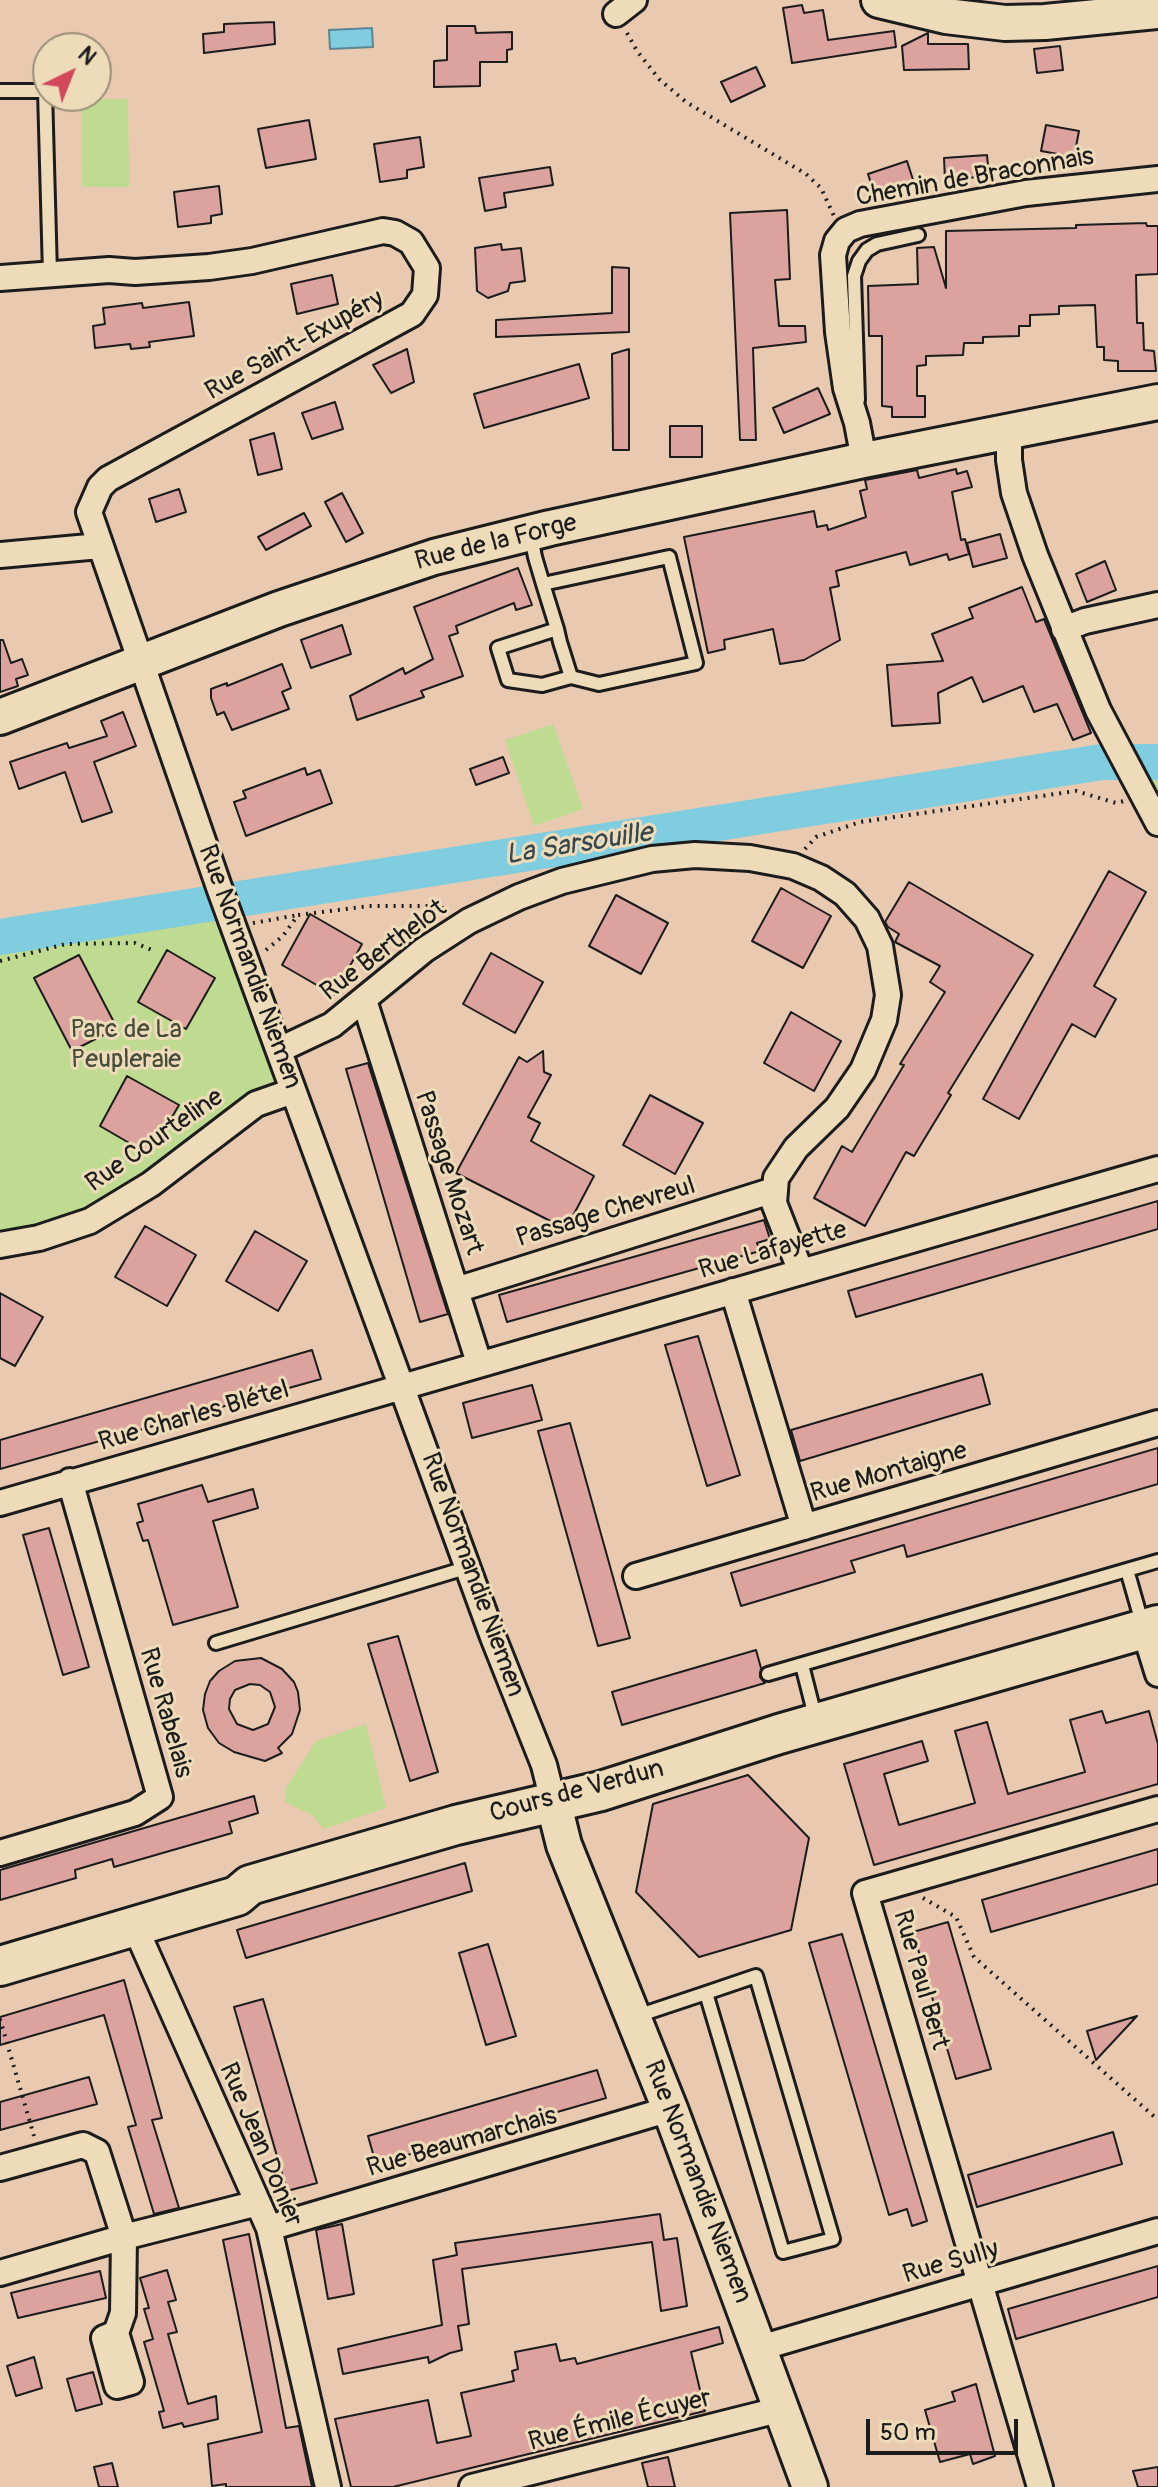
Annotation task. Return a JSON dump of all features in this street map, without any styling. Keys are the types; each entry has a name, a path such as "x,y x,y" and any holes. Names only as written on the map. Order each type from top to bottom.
{"main road":[{"path":"879,0 946,16 1005,23 1158,11"},
{"name":"Rue de la Forge","path":"0,717 352,583 434,557 864,460 1158,402"},
{"name":"Cours de Verdun","path":"0,1966 237,1896 250,1885 456,1825 601,1791 817,1723 1151,1627"},
{"name":"Rue Normandie Niemen","path":"553,1801 564,1845 670,2109 810,2487"}],"street":[{"name":"Chemin de Braconnais","path":"864,460 846,388 838,332 833,255 837,241 846,230 860,224 1026,193 1158,179"},
{"name":"Rue Saint-Exupéry","path":"0,278 209,267 252,261 383,231 395,233 411,242 427,268 425,295 412,314 119,473 100,487 89,512 139,662"},
{"path":"1009,430 1014,493 1035,555 1111,736 1158,823"},
{"path":"0,555 100,546"},
{"path":"1064,629 1085,621 1158,605"},
{"name":"Rue Normandie Niemen","path":"139,662 220,890 241,921 245,957 544,1765 553,1801"},
{"name":"Rue Berthelot","path":"279,1050 332,1025 424,950 469,921 562,881 652,859 695,855 750,858 793,866 821,878 845,894 867,919 880,946 888,995 884,1020 863,1070 837,1108 784,1164 774,1190"},
{"name":"Passage Mozart","path":"364,1000 479,1363"},
{"name":"Rue Courteline","path":"0,1245 39,1238 90,1221 151,1184 256,1104 293,1091"},
{"name":"Rue Lafayette","path":"403,1386 1158,1169"},
{"path":"774,1190 774,1203 801,1272"},
{"name":"Passage Chevreul","path":"456,1290 774,1190"},
{"path":"733,1291 804,1527"},
{"name":"Rue Charles Blétel","path":"0,1503 403,1386"},
{"name":"Rue Montaigne","path":"636,1576 1158,1423"},
{"name":"Rue Rabelais","path":"0,1853 135,1813 160,1797 70,1481"},
{"path":"1151,1627 1158,1674"},
{"name":"Rue Paul Bert","path":"980,2284 865,1893 1158,1809"},
{"name":"Rue Jean Donier","path":"135,1927 269,2228 328,2487"},
{"name":"Rue Beaumarchais","path":"269,2228 670,2109"},
{"path":"0,2168 83,2145 97,2152 102,2159 124,2237 123,2313 116,2333"},
{"path":"0,2273 258,2203"},
{"name":"Rue Sully","path":"760,2348 1158,2231"},
{"path":"980,2284 1040,2487"},
{"name":"Rue Émile Écuyer","path":"472,2487 782,2409"}],"lane":[{"path":"0,91 45,91 50,274"},
{"path":"857,423 854,276 867,250 877,244 918,235"},
{"path":"530,533 571,677"},
{"path":"543,584 669,557 696,663 599,684 571,677 542,685 508,680 498,648 557,629"},
{"path":"768,1674 1158,1561"},
{"path":"216,1643 469,1567"},
{"path":"1127,1570 1151,1627"},
{"path":"802,1665 817,1723"},
{"path":"634,2017 756,1976 833,2239 783,2252 706,1993"}],"path":[{"path":"625,7 637,51 659,79 713,120 806,174 821,188 829,210 846,230"},
{"path":"799,856 816,837 860,822 1076,791 1116,803 1139,790"},
{"path":"241,921 369,906 436,906 454,912"},
{"path":"245,957 263,952 271,946 283,936 298,915"},
{"path":"0,961 66,944 135,943 152,950"},
{"path":"896,1883 956,1917 974,1957 1158,2120"},
{"path":"0,2019 40,2156"}],"green space":[{"path":"112,99 128,99 129,187 82,187 81,112 112,112"},
{"path":"553,724 583,809 534,826 505,740"},
{"path":"1140,766 1158,766 1158,797"},
{"name":"Parc de La Peupleraie","path":"230,918 286,1069 214,1135 151,1184 0,1245 0,937 102,920"},
{"path":"366,1724 386,1808 324,1829 312,1815 285,1802 286,1788 316,1741"}],"water":[{"path":"372,28 373,47 330,49 329,30"}],"building":[{"path":"802,5 804,13 823,10 828,40 894,31 896,47 792,63 783,8"},
{"path":"274,22 275,44 204,53 203,34 224,32 224,24"},
{"path":"447,26 475,26 476,33 512,32 512,49 507,50 507,62 480,62 480,86 434,87 434,61 447,60"},
{"path":"928,33 928,44 968,44 969,69 904,70 902,46"},
{"path":"1060,46 1063,70 1037,73 1034,49"},
{"path":"756,67 765,86 731,102 721,82"},
{"path":"309,120 316,159 266,168 258,129"},
{"path":"1046,125 1079,131 1074,157 1041,151"},
{"path":"420,137 424,167 407,170 407,178 380,182 374,144"},
{"path":"987,155 989,176 945,180 944,158"},
{"path":"907,161 915,186 876,199 868,174"},
{"path":"550,167 553,185 504,193 506,207 485,211 479,178"},
{"path":"219,186 222,214 211,216 211,223 178,227 174,192"},
{"path":"787,210 790,279 775,280 779,326 805,326 806,342 753,348 756,440 740,440 730,213"},
{"path":"1146,223 1147,226 1158,226 1158,274 1136,275 1137,323 1143,323 1144,350 1154,351 1156,371 1118,371 1118,361 1104,360 1104,347 1097,347 1095,305 1059,306 1059,314 1030,315 1030,326 1019,326 1019,336 983,337 983,343 964,343 963,355 926,356 926,365 917,366 917,396 925,396 925,417 892,417 892,407 882,406 882,336 869,336 868,286 918,284 917,248 934,247 946,288 946,231"},
{"path":"501,244 502,250 521,248 525,281 510,283 508,291 488,298 477,291 475,248"},
{"path":"612,267 629,268 629,332 496,337 496,320 612,313"},
{"path":"332,275 338,304 297,314 291,284"},
{"path":"189,302 194,336 149,342 150,347 131,349 130,344 95,348 93,326 105,324 103,308 142,303 143,308"},
{"path":"407,349 414,382 391,393 373,365"},
{"path":"629,349 629,450 613,450 612,354"},
{"path":"579,364 589,398 484,428 474,394"},
{"path":"818,388 830,414 784,433 773,408"},
{"path":"335,402 343,429 312,439 302,413"},
{"path":"670,426 702,426 702,457 670,457"},
{"path":"274,433 282,469 258,475 250,440"},
{"path":"956,469 957,474 967,471 972,487 952,492 961,540 965,539 969,554 949,560 947,554 910,565 906,552 836,571 839,586 830,588 840,640 804,660 780,664 773,629 724,640 725,649 708,653 684,537 814,511 817,527 827,525 828,530 866,517 860,491 867,489 865,480 917,470 919,478"},
{"path":"179,489 186,512 156,522 149,499"},
{"path":"342,493 363,533 346,542 325,502"},
{"path":"304,513 311,526 266,550 258,537"},
{"path":"1000,534 1007,558 973,567 967,543"},
{"path":"1105,561 1116,590 1087,602 1076,574"},
{"path":"518,568 532,605 516,610 514,603 456,626 458,633 449,636 463,676 421,691 424,697 357,720 350,696 403,668 405,674 433,659 414,607"},
{"path":"1022,587 1036,622 1044,619 1091,733 1073,740 1057,704 1034,712 1023,686 983,702 972,677 938,693 940,723 892,726 887,665 943,661 932,634 973,618 969,608"},
{"path":"342,625 351,654 311,668 301,640"},
{"path":"0,640 3,640 11,663 22,659 28,675 16,679 18,686 0,692"},
{"path":"282,664 291,688 282,692 289,709 232,730 224,712 217,715 211,689 227,683 227,686"},
{"path":"123,712 136,746 94,762 112,812 82,822 65,772 19,789 10,762 67,743 69,748 107,736 101,721"},
{"path":"503,757 509,773 476,785 470,769"},
{"path":"305,768 307,775 320,770 332,803 246,836 234,802 246,798 243,791"},
{"path":"1109,871 1146,892 1094,986 1116,999 1095,1037 1072,1024 1019,1119 983,1099"},
{"path":"909,882 1033,955 948,1093 951,1095 914,1156 906,1152 865,1226 814,1198 842,1146 852,1152 904,1065 900,1064 945,992 930,982 940,966 895,942 899,934 885,922"},
{"path":"781,888 831,916 803,968 752,941"},
{"path":"616,895 668,923 641,974 589,946"},
{"path":"310,914 362,944 334,995 282,965"},
{"path":"167,950 215,978 186,1029 138,1002"},
{"path":"491,953 543,982 515,1033 463,1004"},
{"path":"79,955 117,1028 72,1051 34,978"},
{"path":"791,1012 841,1041 814,1091 764,1063"},
{"path":"543,1051 544,1072 551,1075 528,1117 540,1123 531,1141 594,1176 566,1229 456,1173 519,1057 527,1062"},
{"path":"368,1063 448,1314 420,1322 346,1069"},
{"path":"127,1076 179,1105 150,1155 100,1126"},
{"path":"650,1095 703,1123 675,1174 623,1145"},
{"path":"1158,1201 1158,1229 856,1317 848,1291"},
{"path":"764,1220 770,1239 757,1243 760,1251 507,1322 499,1295"},
{"path":"145,1226 196,1255 167,1306 115,1277"},
{"path":"255,1231 307,1261 278,1311 226,1281"},
{"path":"0,1293 43,1317 15,1366 0,1358"},
{"path":"698,1336 740,1475 707,1486 665,1345"},
{"path":"312,1350 321,1379 0,1469 0,1440"},
{"path":"982,1374 990,1404 800,1461 791,1430"},
{"path":"532,1385 542,1420 472,1438 463,1403"},
{"path":"570,1423 630,1638 598,1646 538,1431"},
{"path":"1158,1448 1158,1484 907,1557 904,1545 851,1561 855,1572 741,1606 731,1573"},
{"path":"202,1485 208,1502 253,1489 258,1508 213,1521 238,1607 173,1625 148,1540 143,1541 137,1523 143,1521 138,1504"},
{"path":"49,1528 89,1667 63,1675 23,1535"},
{"path":"398,1636 438,1772 410,1781 368,1644"},
{"path":"756,1650 760,1677 765,1683 622,1725 612,1692"},
{"path":"261,1658 282,1669 294,1682 298,1692 300,1710 292,1734 278,1748 282,1753 265,1761 234,1752 219,1743 208,1728 203,1710 210,1681 235,1661","holes":["250,1684 260,1685 270,1692 275,1707 268,1724 253,1730 237,1724 229,1709 230,1699 235,1690"]},
{"path":"1102,1711 1106,1723 1149,1711 1158,1744 1158,1784 874,1865 844,1764 922,1741 928,1761 884,1774 899,1825 975,1803 955,1731 987,1722 1008,1794 1085,1772 1070,1720"},
{"path":"748,1775 809,1838 791,1930 699,1957 636,1892 653,1804"},
{"path":"254,1796 258,1813 229,1822 232,1833 114,1867 112,1859 75,1870 76,1878 0,1900 0,1870"},
{"path":"1158,1849 1158,1884 991,1932 982,1900"},
{"path":"465,1863 472,1891 246,1958 237,1930"},
{"path":"948,1922 991,2069 956,2079 913,1932"},
{"path":"842,1934 927,2221 912,2226 907,2209 889,2215 809,1943"},
{"path":"488,1944 516,2036 486,2045 459,1953"},
{"path":"124,1980 162,2118 152,2120 179,2208 154,2214 128,2127 136,2125 104,2015 0,2045 0,2017"},
{"path":"263,1999 317,2183 287,2191 234,2007"},
{"path":"1137,2016 1096,2060 1087,2031"},
{"path":"597,2070 606,2098 376,2164 368,2136"},
{"path":"89,2077 97,2104 0,2130 0,2102"},
{"path":"1113,2132 1122,2164 977,2207 968,2175"},
{"path":"660,2214 664,2240 677,2238 687,2306 661,2311 652,2242 462,2269 469,2324 458,2326 462,2350 429,2363 428,2357 343,2374 338,2349 442,2325 433,2260 457,2255 455,2243"},
{"path":"342,2224 354,2294 328,2299 316,2230"},
{"path":"249,2234 286,2428 299,2426 312,2487 212,2486 208,2444 262,2432 223,2240"},
{"path":"1158,2266 1158,2297 1016,2339 1008,2309"},
{"path":"167,2270 176,2300 168,2302 177,2332 168,2334 188,2404 216,2396 218,2419 184,2427 182,2423 163,2428 159,2412 164,2411 144,2342 153,2339 144,2309 149,2308 140,2278"},
{"path":"100,2271 106,2298 18,2318 11,2293"},
{"path":"719,2327 723,2343 691,2352 705,2411 393,2487 351,2487 335,2419 428,2400 437,2443 471,2436 461,2393 514,2381 512,2371 518,2369 515,2352 556,2344 560,2361 575,2358 577,2364"},
{"path":"34,2357 42,2388 16,2396 7,2366"},
{"path":"93,2372 102,2404 76,2411 67,2379"},
{"path":"976,2384 995,2456 973,2464 970,2454 940,2462 925,2410 955,2401 952,2392"},
{"path":"668,2457 675,2487 648,2487 642,2463"},
{"path":"112,2463 118,2487 99,2487 94,2467"},
{"path":"1158,2467 1158,2487 1138,2487 1133,2471"}],"waterway":[{"name":"La Sarsouille","path":"0,937 1102,762 1158,762"}]}
